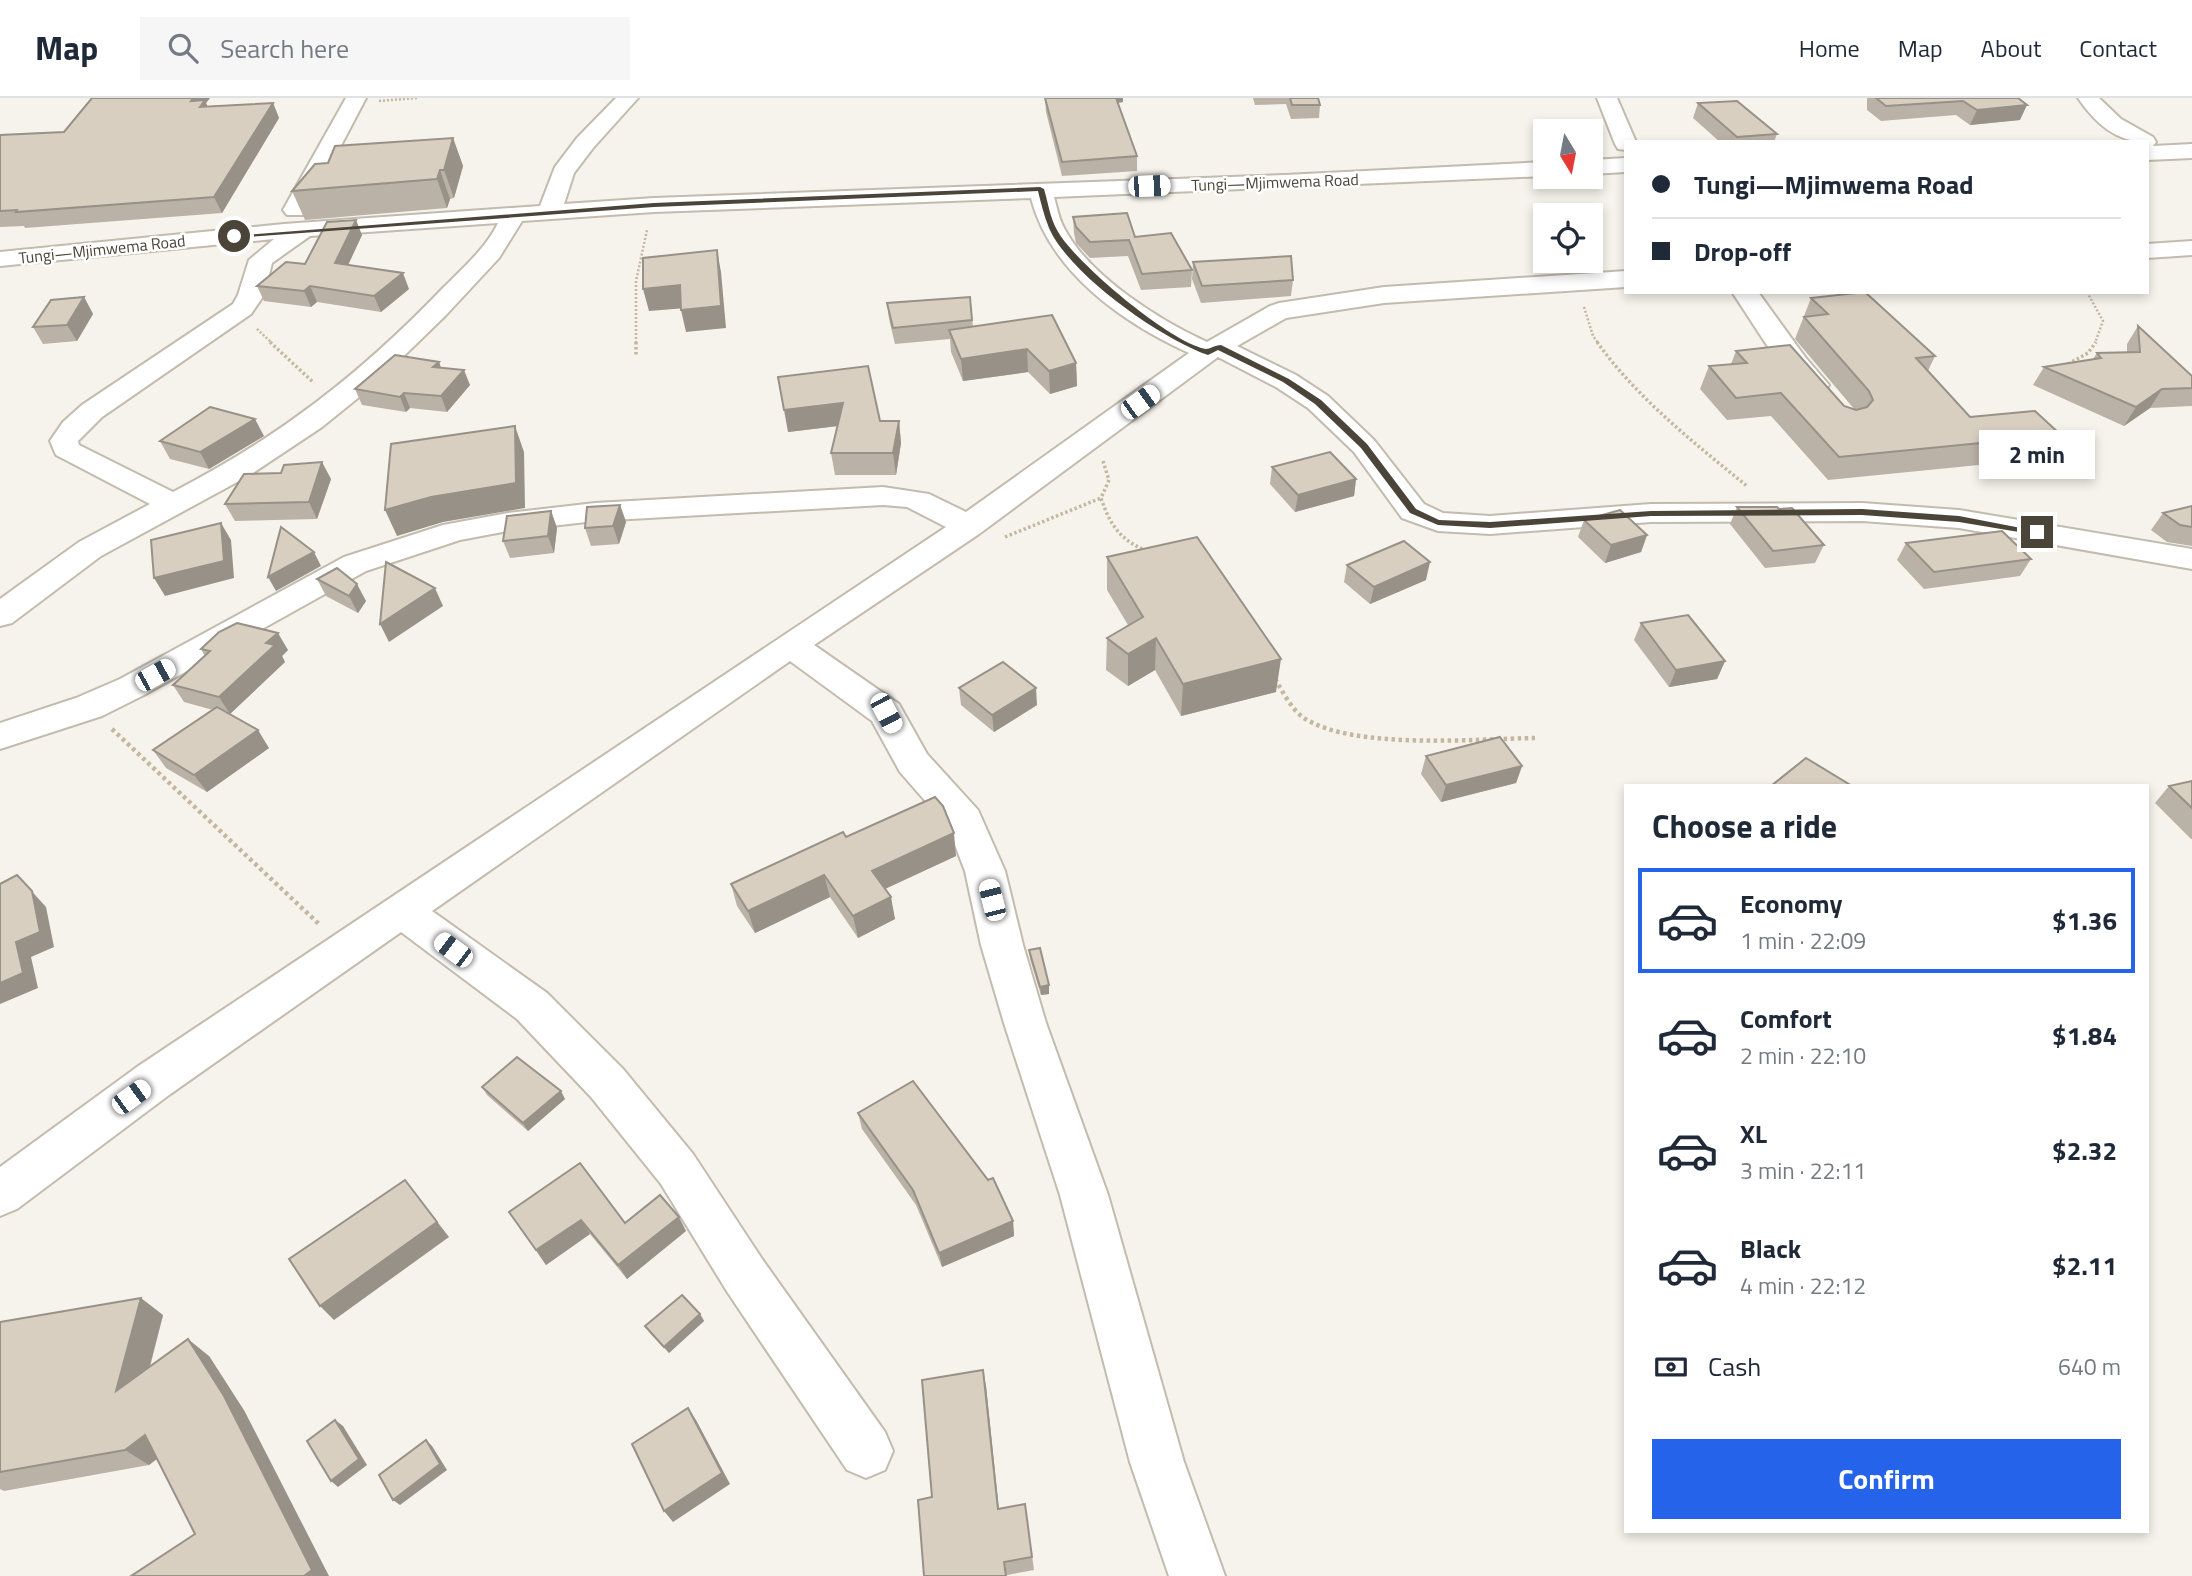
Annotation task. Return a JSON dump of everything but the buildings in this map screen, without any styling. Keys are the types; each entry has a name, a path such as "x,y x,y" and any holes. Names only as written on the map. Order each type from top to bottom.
{"street":[{"path":"549,213 563,172 585,143 628,98"},
{"path":"1607,98 1624,140"},
{"path":"2088,98 2098,112 2138,140"},
{"path":"174,504 66,449 64,441 92,411 242,309 251,295 261,260 294,230 355,100"},
{"path":"2151,148 2192,151"},
{"path":"1603,166 1624,165"},
{"name":"Tungi—Mjimwema Road","path":"0,259 294,230 654,205 1286,182 1533,170"},
{"path":"1040,189 1052,229 1069,253 1108,290 1184,342 1213,350 1286,381 1318,402 1364,446 1413,511 1438,522 1490,525 1651,513 1862,512 1959,519 2192,559"},
{"path":"0,615 54,573 93,548 259,457 336,403 446,300 500,242 509,229 513,215"},
{"path":"2149,251 2192,248"},
{"path":"0,1194 153,1081 790,645 968,527 1213,350 1279,311 1327,301 1384,295 1624,279"},
{"path":"1746,294 1796,363 1828,400"},
{"path":"0,736 89,707 132,687 355,564 454,532 508,522 595,512 893,496 925,501 968,527"},
{"path":"790,645 886,713 913,763 965,820 985,871 1002,945 1025,1023 1084,1195 1157,1462 1197,1576"},
{"path":"402,911 532,1006 607,1083 677,1168 745,1276 866,1451"}],"path":[{"path":"355,100 417,98"},
{"path":"636,357 636,281 654,205"},
{"path":"1576,282 1593,336 1612,363 1688,438 1781,512"},
{"path":"2060,366 2083,359 2099,342 2103,321 2088,294"},
{"path":"242,309 264,338 336,403"},
{"path":"1085,443 1102,459 1110,473 1111,484 1101,498 1114,532 1126,542 1156,554"},
{"path":"1271,674 1289,702 1306,719 1331,729 1378,738 1535,738"},
{"path":"89,707 173,788 272,876 345,951"}],"route":[{"path":"234,236 654,205 1040,189 1052,229 1069,253 1108,290 1184,342 1208,352 1218,347 1286,381 1318,402 1364,446 1413,511 1438,522 1460,526 1651,513 1862,512 1959,519 2037,532"}]}
